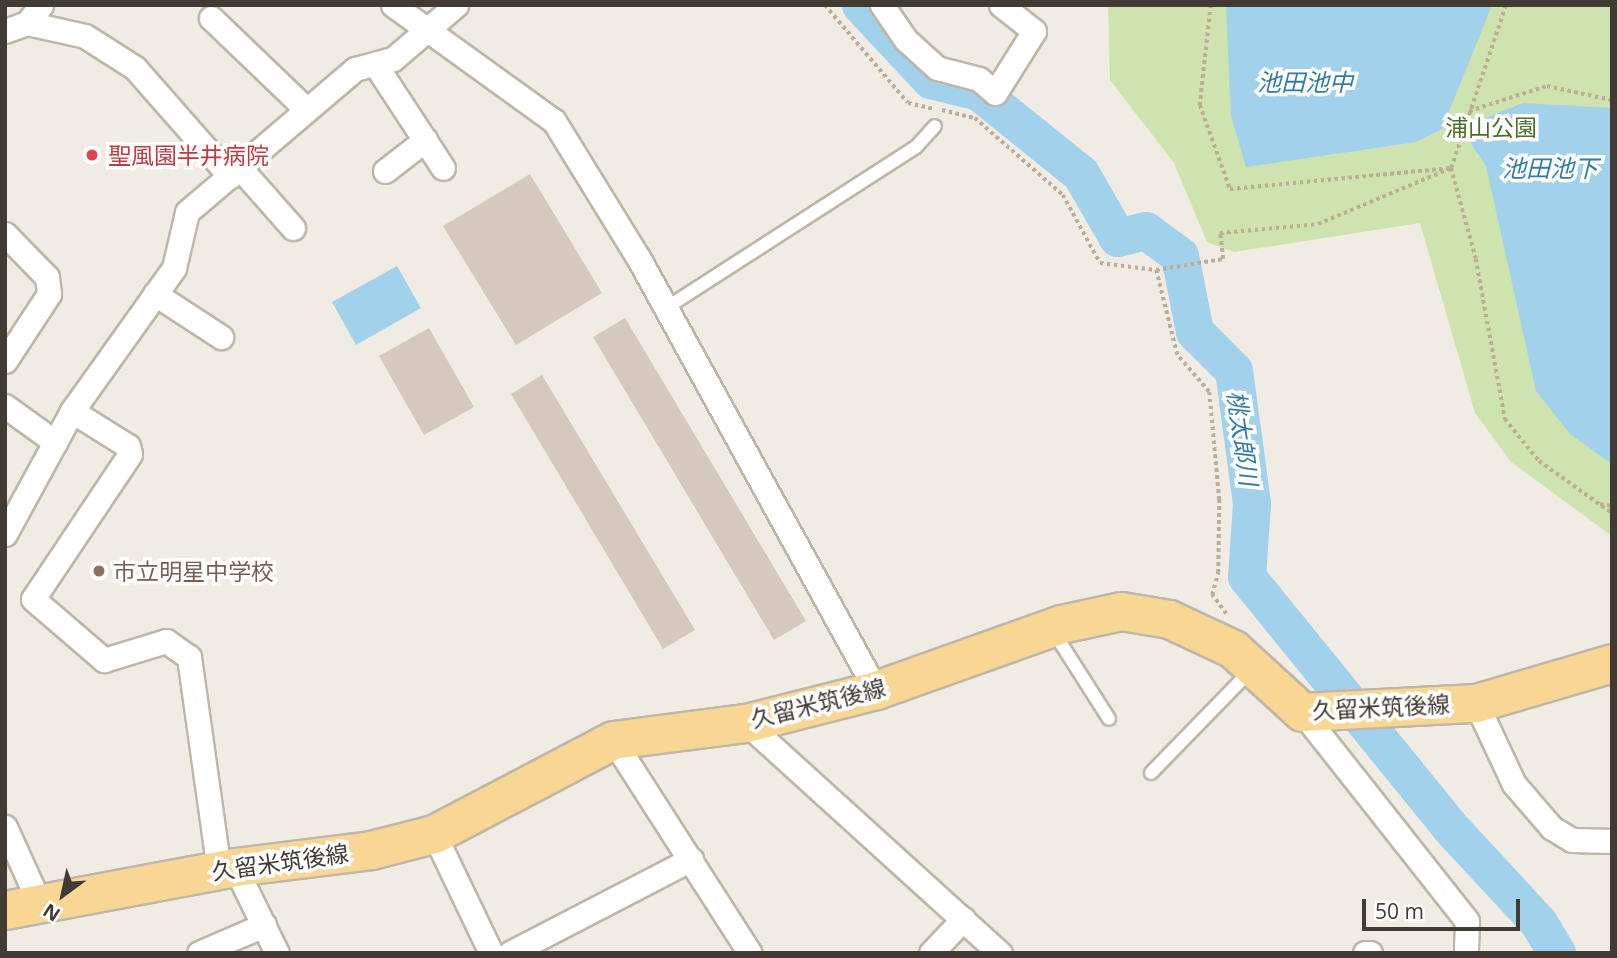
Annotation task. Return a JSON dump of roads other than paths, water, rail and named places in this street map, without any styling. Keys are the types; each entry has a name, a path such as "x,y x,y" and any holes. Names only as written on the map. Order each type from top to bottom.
{"main road":[{"name":"久留米筑後線","path":"22,907 227,868 371,850 434,834 613,740 746,723 876,690 1051,628 1121,611 1169,619 1233,649 1303,712 1476,703 1612,663"}],"street":[{"path":"393,5 554,121 666,308 876,690"},
{"path":"5,534 72,411 174,268 187,212 355,69 393,59 430,31 456,5"},
{"path":"882,5 906,40 937,68 979,79 995,93 1034,32 1001,5"},
{"path":"211,18 306,109"},
{"path":"24,20 85,36 135,68 293,228"},
{"path":"374,64 443,169"},
{"path":"385,171 425,140"},
{"path":"5,234 47,277 49,294 5,361"},
{"path":"155,294 221,337"},
{"path":"5,406 55,442"},
{"path":"72,411 128,446 130,454 33,599 104,660 166,641 189,657 227,868 264,925 277,953"},
{"path":"1476,703 1514,784 1552,828 1572,840 1612,841"},
{"path":"1303,712 1467,921 1466,953"},
{"path":"746,723 1000,953"},
{"path":"613,740 750,953"},
{"path":"5,827 22,907"},
{"path":"434,834 491,953"},
{"path":"510,953 691,859"},
{"path":"931,953 963,919"},
{"path":"199,953 264,925"}],"lane":[{"path":"666,308 916,147 935,126"},
{"path":"1051,628 1109,719"},
{"path":"1151,773 1254,668"}],"water":[{"name":"池田池中","path":"1226,5 1492,5 1442,129 1416,142 1246,167 1231,116"},
{"name":"池田池下","path":"1523,103 1612,108 1612,464 1570,434 1536,391 1486,166 1471,144 1475,122"},
{"path":"397,266 421,308 356,345 332,302"}],"waterway":[{"name":"桃太郎川","path":"861,5 931,80 979,92 1081,174 1118,238 1146,231 1180,256 1195,332 1234,371 1252,504 1247,577 1450,827 1539,923 1557,953"}],"place":[{"name":"聖風園半井病院","path":"92,155"},
{"name":"市立明星中学校","path":"99,571"}],"park label":[{"name":"浦山公園","path":"1491,127"}]}
